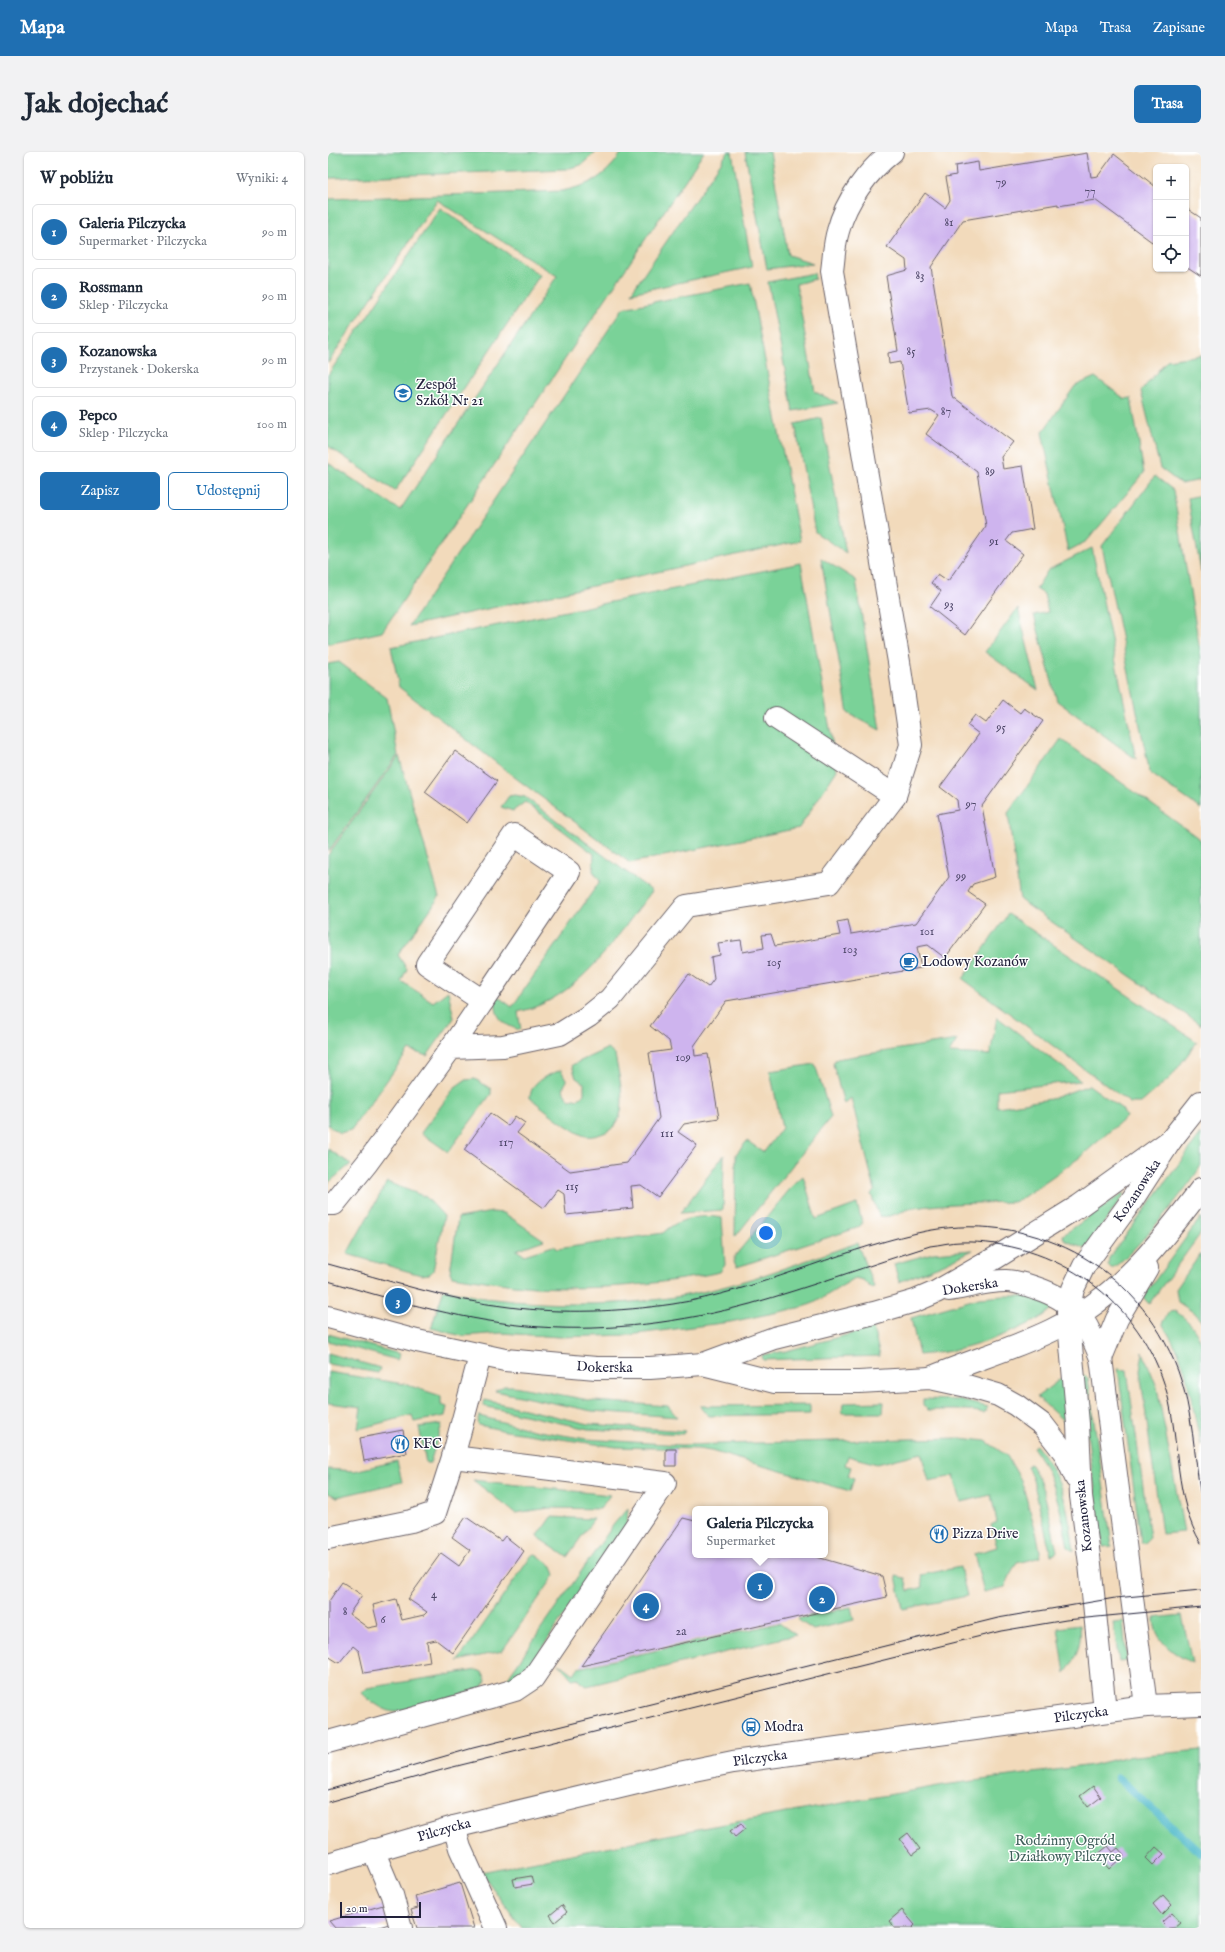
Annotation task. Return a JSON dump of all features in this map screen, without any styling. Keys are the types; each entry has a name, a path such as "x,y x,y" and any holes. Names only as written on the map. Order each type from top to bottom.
{"street":[{"path":"452,1048 502,1046 560,1034 589,1016 610,999 686,906 829,883 895,796 911,745 899,662 832,271 834,250 843,217 853,196 873,169 892,152"},
{"path":"776,718 895,796"},
{"path":"328,1204 334,1204 367,1164 452,1048 569,872 514,835 427,964 483,1001"},
{"name":"Kozanowska","path":"1105,1711 1092,1582 1080,1496 1073,1289 1084,1266 1132,1200 1171,1140 1201,1102"},
{"name":"Kozanowska","path":"1038,1231 1079,1206 1171,1140"},
{"path":"1146,1706 1101,1358 1089,1329 1073,1312 1124,1279 1150,1255 1201,1189"},
{"name":"Dokerska","path":"480,1356 505,1360 596,1368 650,1368 703,1364 774,1338 874,1313 915,1301 936,1292 997,1257 1038,1231"},
{"path":"1101,1358 1121,1310 1167,1234"},
{"name":"Dokerska","path":"930,1378 1050,1331 1073,1312 1043,1290 1006,1281 936,1292"},
{"path":"328,1318 417,1342 480,1356 453,1457 435,1513 411,1521 328,1538"},
{"name":"Dokerska","path":"703,1364 775,1382 859,1382 930,1378 967,1386 998,1395 1016,1405 1038,1421 1064,1452 1074,1474 1080,1496"},
{"path":"328,1742 498,1695 523,1685 533,1678 665,1483 453,1457"},
{"name":"Pilczycka","path":"328,1864 454,1828 667,1775 733,1762 1105,1711 1146,1706 1201,1704"},
{"path":"454,1828 460,1848 496,1928"},
{"path":"373,1850 392,1895 400,1928"}],"green space":[{"path":"328,152 596,152 581,165 566,169 328,178"},
{"path":"622,152 704,152 382,632 328,644 328,463 400,510 557,276 437,200 328,363 328,199 562,191 581,186 596,179 610,168"},
{"path":"728,152 732,152 752,267 631,293"},
{"path":"745,152 770,152 788,255 813,263 767,269"},
{"path":"440,208 540,275 395,491 328,446 328,375"},
{"path":"814,273 815,279 796,284 815,392 838,403 793,411 768,282"},
{"path":"750,283 800,541 409,626 623,308"},
{"path":"1201,355 1201,480 1181,484 1160,468 1141,391 1167,360"},
{"path":"1095,377 1125,399 1131,398 1144,473 1087,541 1068,551 1042,433 1075,386"},
{"path":"821,418 846,553 815,532 795,424"},
{"path":"1155,476 1173,490 1201,657 1201,809 1150,773 1102,546"},
{"path":"1201,495 1201,572 1188,498"},
{"path":"1092,548 1136,759 1057,701 1034,615 1048,612 1044,594 1036,589 1048,570"},
{"path":"821,558 856,580 880,730 848,713"},
{"path":"801,563 837,770 799,828 630,863 517,779 399,687 391,647"},
{"path":"1018,608 1038,690 985,652"},
{"path":"339,662 387,698 398,755 328,852 328,664"},
{"path":"1061,739 1201,840 1201,1025 1020,900 1008,813"},
{"path":"399,756 439,897 398,955 407,969 401,981 433,1002 448,991 454,1018 427,1056 409,1050 351,1130 340,1133 328,1125 328,855"},
{"path":"515,795 525,797 652,891 610,947 578,980 560,994 540,1005 518,1012 521,1030 509,1026 500,1019 496,1009 497,996 512,1007 600,881 593,871 594,854 525,802 513,811 501,807 509,796"},
{"path":"1008,914 1197,1042 1171,1077 1141,1103 1130,1103 963,979"},
{"path":"997,1017 1081,1081 997,1090 997,1107 1051,1099 1089,1085 1122,1109 1126,1117 1079,1158 1022,1198 1013,1202 926,1206 883,1217 879,1216 871,1194 875,1190 851,1098 844,1104 833,1064 836,1059 957,1040 949,1053 990,1055"},
{"path":"606,1049 615,1055 622,1100 618,1121 611,1129 601,1134 588,1136 583,1135 561,1122 530,1098 533,1087 537,1083 545,1077 561,1070 567,1081 563,1089 566,1096 570,1100 580,1098 584,1094 584,1083 576,1078 572,1065"},
{"path":"815,1064 831,1117 735,1237 736,1154 747,1141 764,1152 782,1128 770,1071"},
{"path":"475,1079 491,1089 491,1094 448,1152 421,1133 455,1087 465,1080"},
{"path":"1201,1134 1201,1165 1196,1174 1143,1239 1118,1264 1111,1268 1108,1265 1109,1258"},
{"path":"328,1149 351,1164 328,1183"},
{"path":"724,1155 723,1210 680,1213"},
{"path":"803,1176 816,1219 857,1204 862,1222 860,1227 737,1267 734,1262 734,1257 794,1184"},
{"path":"387,1182 426,1197 444,1216 433,1271 430,1274 421,1275 347,1254"},
{"path":"1123,1193 1125,1194 1085,1249 1064,1240 1063,1235"},
{"path":"492,1212 504,1213 544,1240 516,1250 524,1255 553,1246 557,1249 663,1233 676,1224 691,1218 722,1218 725,1265 720,1272 674,1280 628,1286 581,1288 535,1287 452,1276 450,1272 458,1218"},
{"path":"1201,1217 1201,1233 1149,1304 1143,1297"},
{"path":"857,1243 874,1287 871,1288 863,1280 855,1278 814,1303 803,1307 730,1322 629,1335 559,1337 501,1333 462,1336 431,1328 444,1289 485,1298 547,1303 579,1304 642,1301 704,1292 734,1284"},
{"path":"973,1250 944,1264 899,1282 894,1264 933,1253"},
{"path":"1201,1253 1201,1321 1193,1312 1178,1302 1176,1289"},
{"path":"1004,1296 1037,1298 1052,1308 1038,1319 985,1342 954,1350 919,1355 911,1318 979,1298"},
{"path":"1175,1311 1191,1325 1197,1333 1201,1343 1201,1445 1186,1375 1178,1351 1162,1323 1169,1312"},
{"path":"873,1328 880,1356 763,1360 762,1355 786,1351"},
{"path":"328,1334 400,1354 397,1360 328,1341"},
{"path":"1143,1352 1157,1387 1184,1532 1162,1534 1140,1371"},
{"path":"328,1353 380,1368 378,1373 328,1364"},
{"path":"1118,1369 1127,1370 1150,1538 1145,1543 1141,1543"},
{"path":"328,1372 404,1384 441,1396 441,1405 447,1407 445,1416 414,1422 412,1415 358,1429 361,1407 328,1403"},
{"path":"1084,1375 1088,1378 1112,1546 1103,1547 1080,1383"},
{"path":"1064,1376 1068,1425 1037,1397"},
{"path":"504,1386 514,1386 594,1401 668,1406 677,1417 592,1411 495,1391"},
{"path":"923,1399 959,1400 988,1407 984,1413 967,1410 928,1410 923,1405"},
{"path":"485,1400 589,1424 685,1431 683,1434 588,1429 483,1406"},
{"path":"884,1402 883,1413 842,1413 843,1403"},
{"path":"810,1405 810,1414 709,1416 700,1406"},
{"path":"479,1416 533,1430 586,1439 681,1445 961,1438 986,1441 1007,1456 1021,1480 1037,1535 1041,1557 1017,1563 1005,1587 984,1592 974,1554 997,1547 991,1525 997,1522 991,1495 961,1502 954,1476 929,1481 921,1453 877,1464 848,1456 845,1465 851,1467 848,1476 854,1478 850,1491 711,1451 698,1449 616,1447 506,1431 479,1425 477,1423"},
{"path":"442,1424 430,1463 426,1463 419,1427"},
{"path":"1036,1445 1059,1483 1067,1508 1074,1551 1068,1548 1063,1522 1052,1483 1033,1447"},
{"path":"397,1461 402,1482 337,1497 328,1493 328,1469 354,1471"},
{"path":"1030,1464 1036,1472 1044,1493 1057,1551 1055,1554 1051,1555 1033,1480 1027,1466"},
{"path":"473,1480 610,1495 600,1509 550,1508 515,1513"},
{"path":"628,1508 627,1525 526,1671 508,1682 506,1680 614,1524"},
{"path":"551,1517 594,1519 567,1557 537,1537"},
{"path":"536,1554 552,1566 555,1575 502,1651 458,1661 532,1555"},
{"path":"960,1567 967,1596 903,1609 896,1576 905,1578 908,1591 923,1587 921,1575"},
{"path":"851,1607 854,1620 813,1630 797,1619"},
{"path":"1182,1615 1192,1663 1166,1646 1157,1633 1155,1626 1154,1618"},
{"path":"1123,1622 1127,1661 1119,1662 1113,1623"},
{"path":"779,1623 796,1635 587,1686 580,1682 579,1678 572,1679 559,1663 574,1674 578,1668"},
{"path":"1080,1625 1078,1650 1073,1662 1065,1673 1058,1628"},
{"path":"477,1670 482,1672 486,1680 482,1689 396,1712 392,1712 378,1706 362,1693 367,1688"},
{"name":"Rodzinny Ogród Działkowy Pilczyce","path":"1201,1750 1201,1928 522,1928 481,1872 708,1827 944,1785 1092,1765 1124,1757"}],"building":[{"path":"1087,153 1091,177 1098,176 1114,154 1153,185 1153,243 1095,200 1058,206 1058,204 963,220 931,267 952,396 1013,442 1001,457 1003,469 1023,466 1033,529 1012,533 1006,541 1023,554 965,635 930,607 941,591 931,583 938,574 948,581 986,526 977,472 926,434 939,415 931,410 909,413 900,362 889,364 888,353 898,351 886,276 907,270 906,260 887,247 925,193 945,208 950,200 946,177 956,175 955,166 978,162 979,171"},
{"path":"1189,210 1201,218 1201,276 1189,268"},
{"path":"1003,700 1020,713 1024,708 1043,721 982,806 995,877 973,884 968,892 985,904 945,958 928,945 917,947 921,968 726,1001 694,1046 695,1056 708,1054 719,1118 684,1124 678,1132 697,1145 658,1197 641,1185 631,1186 633,1208 566,1215 564,1194 558,1190 544,1208 464,1150 490,1113 508,1126 515,1116 525,1123 517,1133 570,1171 627,1163 659,1118 649,1053 671,1050 669,1041 650,1026 689,974 708,987 714,979 711,957 720,955 718,943 741,940 743,952 764,948 762,935 771,934 775,946 840,935 837,922 848,920 851,934 916,923 949,877 937,814 958,810 958,808 957,800 940,787 979,734 967,725 975,715 986,723"},
{"path":"455,751 497,781 467,823 425,792"},
{"path":"403,1430 407,1453 364,1461 360,1438"},
{"path":"666,1449 676,1449 676,1466 666,1466"},
{"path":"466,1517 501,1541 505,1536 524,1551 453,1653 436,1640 427,1642 430,1662 364,1673 359,1651 353,1646 339,1663 328,1656 328,1600 329,1601 342,1582 362,1595 349,1614 368,1628 378,1626 373,1605 396,1599 402,1620 424,1615 427,1612 408,1599 441,1553 459,1566 470,1550 452,1537"},
{"path":"683,1518 692,1520 692,1558 820,1558 882,1576 887,1597 581,1666"},
{"path":"1093,1786 1101,1797 1088,1807 1080,1796"},
{"path":"741,1823 745,1829 735,1837 730,1831"},
{"path":"908,1833 920,1849 912,1855 900,1839"},
{"path":"1108,1846 1113,1852 1118,1848 1124,1855 1109,1869 1097,1855"},
{"path":"1156,1847 1164,1854 1153,1865 1146,1858"},
{"path":"531,1876 533,1884 515,1887 513,1879"},
{"path":"460,1883 474,1928 417,1928 411,1910 418,1908 415,1896"},
{"path":"1163,1895 1172,1905 1162,1915 1153,1904"},
{"path":"383,1905 389,1924 376,1928 335,1928 329,1921"},
{"path":"562,1905 567,1912 555,1922 550,1915"},
{"path":"902,1910 915,1925 912,1928 894,1928 889,1921"},
{"path":"1172,1913 1181,1923 1175,1928 1168,1928 1162,1922"}],"waterway":[{"path":"1118,1778 1201,1853"}],"tram line":[{"path":"328,1264 417,1289 463,1300 550,1311 591,1311 653,1307 704,1298 765,1281 856,1250 917,1233 959,1227 999,1229 1038,1237 1074,1252 1107,1273 1136,1301 1160,1333 1178,1371 1183,1386 1190,1418 1201,1497"},
{"path":"328,1281 433,1310 486,1321 540,1327 619,1327 672,1321 750,1304 930,1246 960,1242 995,1244 1028,1251 1060,1264 1089,1282 1115,1304 1137,1330 1155,1360 1167,1393 1171,1412 1186,1508 1192,1526 1201,1543"},
{"path":"328,1790 473,1748 998,1618 1115,1598 1201,1590"},
{"path":"328,1802 449,1768 1001,1631 1066,1620 1201,1607"}],"place":[{"name":"Zespół Szkół Nr 21","path":"403,393"},
{"name":"Lodowy Kozanów","path":"909,962"},
{"name":"Kozanowska","path":"398,1301"},
{"name":"KFC","path":"400,1444"},
{"name":"Pizza Drive","path":"939,1534"},
{"name":"Galeria Pilczycka","path":"760,1586"},
{"name":"Rossmann","path":"822,1599"},
{"name":"Pepco","path":"646,1606"},
{"name":"Modra","path":"751,1727"}]}
